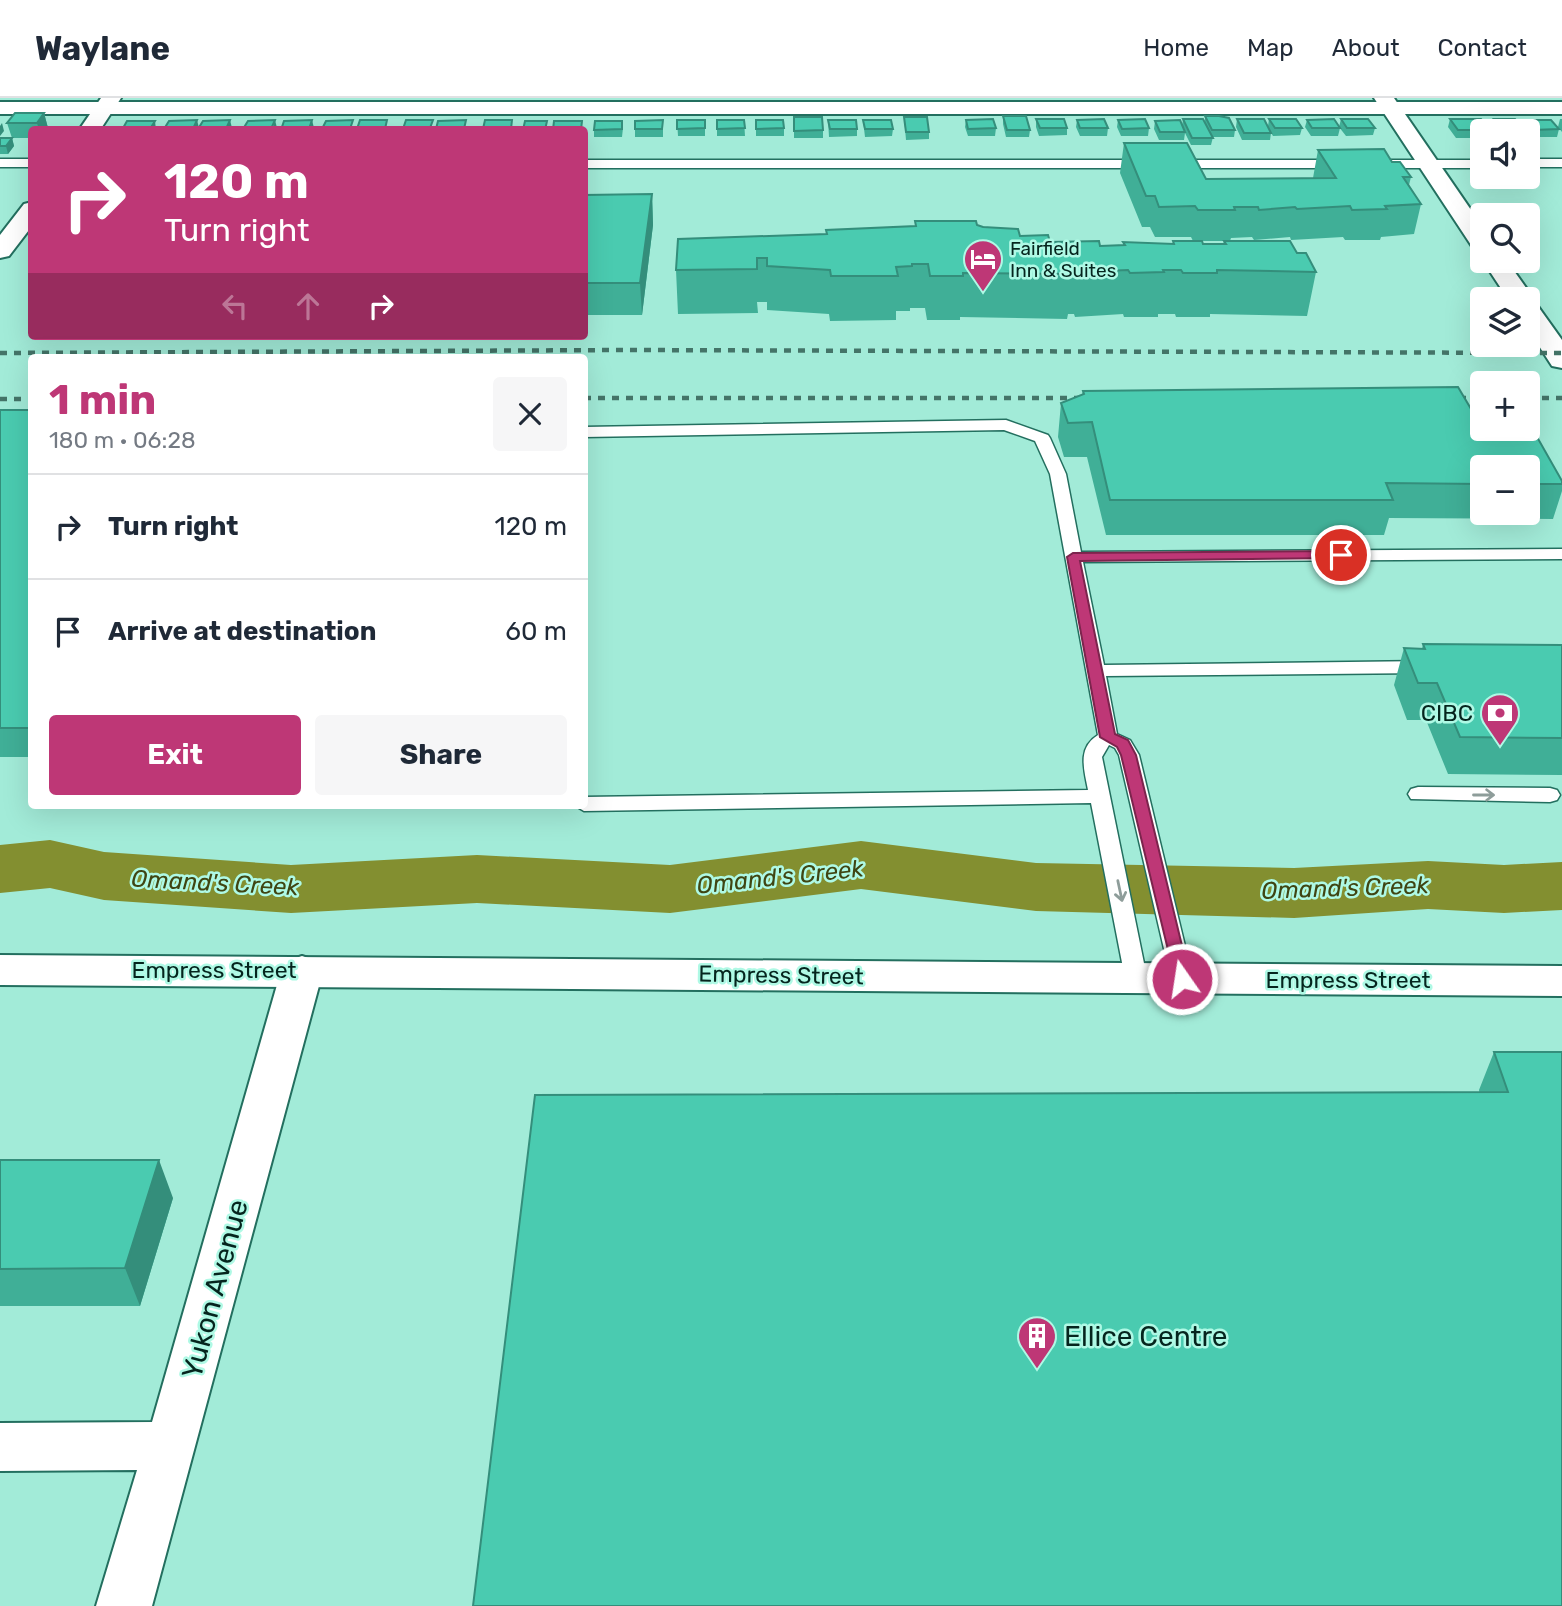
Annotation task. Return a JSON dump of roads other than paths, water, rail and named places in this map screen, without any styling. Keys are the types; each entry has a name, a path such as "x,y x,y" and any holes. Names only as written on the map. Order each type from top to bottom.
{"street":[{"path":"92,126 108,103"},
{"path":"0,108 108,103 1388,103 1562,108"},
{"path":"1388,103 1470,225"},
{"path":"0,251 28,214"},
{"path":"1540,328 1562,360"},
{"name":"Empress Street","path":"0,970 1562,981"},
{"name":"Yukon Avenue","path":"124,1606 302,971"},
{"path":"0,1447 171,1446"}],"lane":[{"path":"0,163 28,163"},
{"path":"588,164 1470,163"},
{"path":"1540,163 1562,163"},
{"path":"588,432 1006,425 1042,438 1058,474 1108,737"},
{"path":"1073,557 1562,554"},
{"path":"1094,671 1441,667"},
{"path":"1108,737 1097,744 1092,757 1136,978"},
{"path":"1108,737 1123,744 1129,755 1182,979"},
{"path":"1418,794 1550,795"},
{"path":"588,804 1100,796"}],"waterway":[{"name":"Omand's Creek","path":"0,869 50,864 104,876 291,889 477,879 670,889 861,865 1036,887 1294,893 1428,885 1504,889 1562,886"}],"railway":[{"path":"0,353 626,350 1562,353"},
{"path":"588,398 1092,398"},
{"path":"1445,398 1470,398"},
{"path":"1540,398 1562,398"},
{"path":"0,399 28,399"}],"place":[{"name":"Fairfield Inn & Suites","path":"983,293"},
{"name":"CIBC","path":"1500,747"},
{"name":"Ellice Centre","path":"1037,1370"}]}
